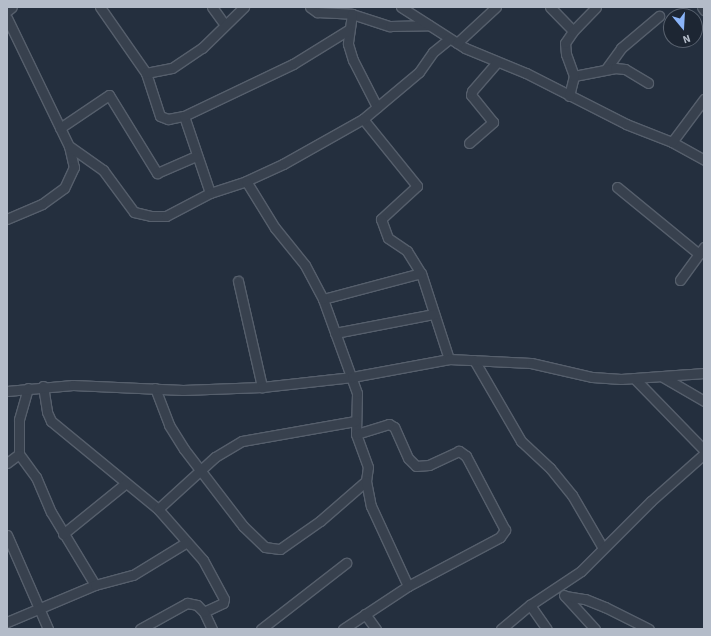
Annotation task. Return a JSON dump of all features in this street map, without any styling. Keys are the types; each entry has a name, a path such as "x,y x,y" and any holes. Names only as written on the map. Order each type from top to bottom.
{"street":[{"path":"7,10 12,7"},
{"path":"100,7 146,73 160,116 168,119 184,116 293,64 348,30"},
{"path":"212,7 225,25"},
{"path":"146,73 178,64 202,48 244,7"},
{"path":"310,7 318,12 352,14 390,26 429,26"},
{"path":"401,7 453,41 497,62 526,73 626,124 672,142 704,160"},
{"path":"69,146 103,170 134,212 150,216 166,216 210,193 246,181 283,164 363,119 419,72 433,52 453,41 496,7"},
{"path":"550,7 573,31"},
{"path":"569,96 574,76 566,54 565,43 573,31 596,7"},
{"path":"352,14 348,30 348,44 353,60 377,107"},
{"path":"606,69 621,48 659,16"},
{"path":"7,18 69,146 74,167 71,179 64,188 42,204 7,219"},
{"path":"469,143 493,122 471,95 472,91 497,62"},
{"path":"574,76 606,69 625,69 648,83"},
{"path":"60,128 109,95 157,173 196,156"},
{"path":"672,142 704,99"},
{"path":"184,116 196,156 210,193"},
{"path":"363,119 417,186 381,218 388,238 407,251 421,273 449,359"},
{"path":"246,181 275,228 308,270 323,299 357,393 355,421 356,434 368,467 366,481 371,506 408,586"},
{"path":"617,187 701,251 680,280"},
{"path":"323,299 421,273"},
{"path":"238,281 262,387"},
{"path":"335,333 434,314"},
{"path":"7,391 43,386 206,390 262,387 352,377 449,359 531,363 592,377 663,377 704,373"},
{"path":"474,360 521,442 550,468 572,496 603,548"},
{"path":"663,377 704,402"},
{"path":"634,378 704,450"},
{"path":"43,386 47,412 51,421 158,510 203,560 224,599 223,603 204,612"},
{"path":"28,388 19,420 19,454 36,477 63,534 95,584"},
{"path":"155,388 169,425 200,471 243,526 265,547 280,549 320,521 366,481"},
{"path":"158,510 214,457 242,441 355,421"},
{"path":"343,629 408,586 500,538 505,530 466,456 459,451 429,465 416,466 403,449 394,427 389,424 356,434"},
{"path":"7,462 19,454"},
{"path":"501,629 530,605 581,571 603,548 704,454"},
{"path":"63,534 126,483"},
{"path":"7,535 38,610 48,629"},
{"path":"7,622 38,610 95,584 133,575 187,542"},
{"path":"261,629 346,563"},
{"path":"556,587 595,629"},
{"path":"565,596 585,599 605,607 649,629"},
{"path":"140,629 187,603 197,605 204,612 212,629"},
{"path":"530,605 547,629"},
{"path":"365,614 376,629"}]}
